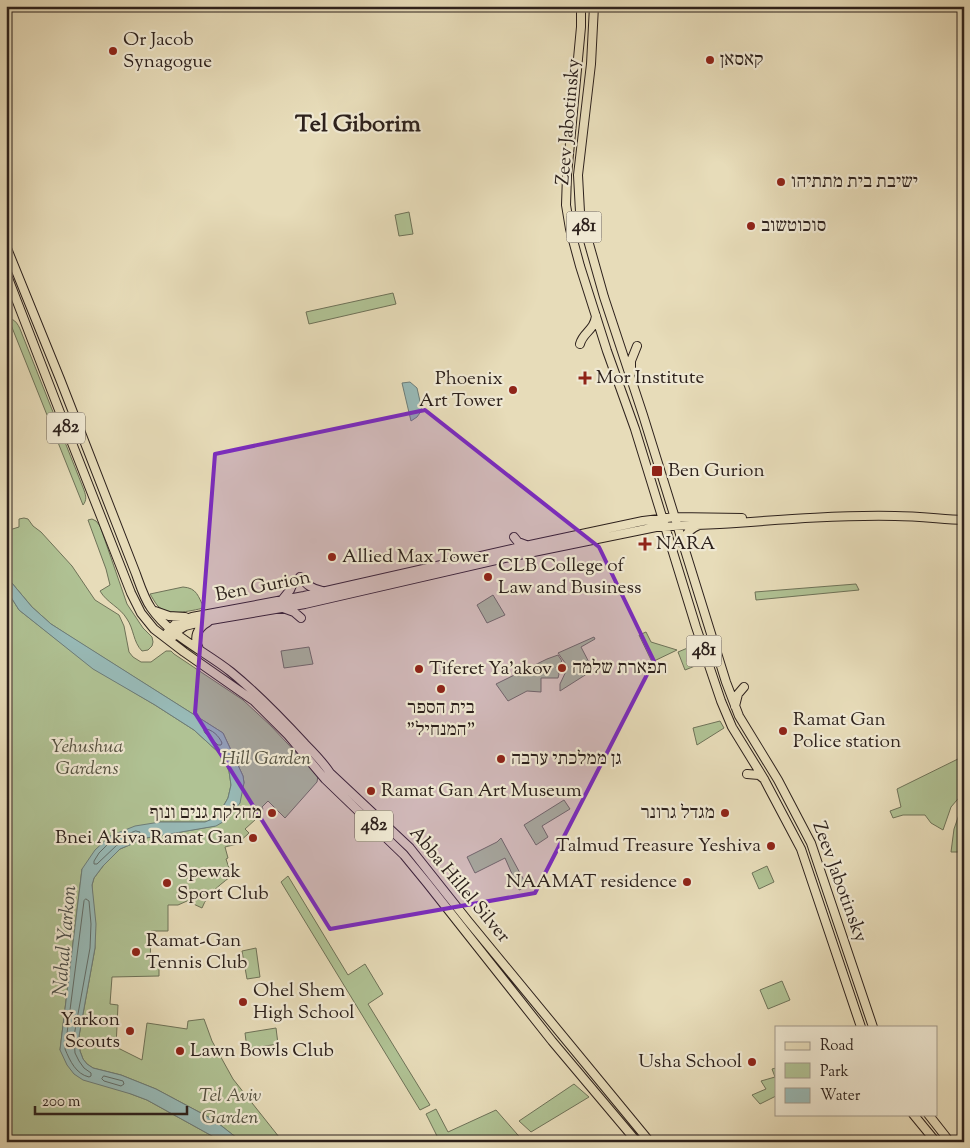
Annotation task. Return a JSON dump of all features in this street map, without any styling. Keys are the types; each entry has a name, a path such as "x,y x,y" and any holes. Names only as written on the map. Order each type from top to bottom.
{"main road":[{"name":"Zeev Jabotinsky","path":"581,6 581,27 567,175 566,205 580,266 635,429 702,644 724,708 732,727 764,779 801,849 862,1026"},
{"name":"Zeev Jabotinsky","path":"594,6 591,64 578,175 580,212 604,297 643,415 726,682 742,721 778,780 811,843 873,1026"},
{"name":"482","path":"6,246 57,370 147,602 173,632"},
{"name":"482","path":"6,273 131,593 147,621 166,639"},
{"path":"580,344 582,337 593,327 596,316"},
{"path":"631,380 631,361 637,346"},
{"name":"Ben Gurion","path":"173,632 173,625 192,616 282,604 305,604 538,551 665,526 676,521 897,516 964,520"},
{"name":"Ben Gurion","path":"166,639 173,632 185,626 282,604 324,592 531,545 663,518 701,525 788,519"},
{"path":"683,544 690,530 701,525"},
{"path":"514,537 521,544 531,545"},
{"path":"301,618 282,604 297,579 313,589 324,592"},
{"path":"152,610 169,616 192,616"},
{"path":"202,652 197,644 196,634 200,627 210,620"},
{"name":"Abba Hillel Silver","path":"173,632 229,671 273,710 324,763 330,773 410,848 650,1142"},
{"name":"Abba Hillel Silver","path":"166,639 254,701 288,735 325,779 404,854 552,1040 637,1142"},
{"path":"726,682 732,686 744,687 738,694 735,706"},
{"path":"747,774 758,775 764,779"},
{"path":"915,1116 936,1142"},
{"path":"930,1116 950,1142"}],"highlighted area":[{"path":"425,410 599,547 654,661 535,893 330,929 195,713 215,454"}],"green space":[{"path":"409,212 413,234 399,236 395,215"},
{"path":"393,293 396,304 309,324 306,312"},
{"path":"6,318 15,321 21,331 84,490 86,498 83,505 11,325 6,323"},
{"path":"19,519 28,519 41,532 72,566 95,600 119,615 124,626 129,652 133,657 141,662 151,662 166,651 171,651 243,700 271,726 318,776 317,782 285,818 268,801 262,807 263,809 256,819 245,829 249,833 237,844 225,847 229,868 235,873 212,893 202,908 187,901 178,905 168,905 168,931 151,931 150,965 159,965 159,976 112,977 110,1004 118,1005 116,1047 142,1060 147,1023 187,1029 188,1021 204,1019 212,1041 233,1079 283,1142 242,1142 214,1120 156,1089 121,1075 93,1068 83,1059 80,1051 79,1036 95,948 92,885 94,878 120,849 146,838 215,826 244,783 243,776 223,733 51,624 32,607 6,576 6,531 19,527"},
{"path":"92,519 100,526 127,604 143,628 152,637 152,646 148,650 142,651 135,640 127,619 100,591 110,585 88,520"},
{"path":"856,584 859,590 756,600 755,592"},
{"path":"183,587 194,591 204,608 179,612 167,611 157,605 150,594"},
{"name":"Yehushua Gardens","path":"6,591 19,610 93,668 194,730 217,751 229,771 231,785 228,798 217,817 205,822 160,822 82,869 60,1050 131,1094 147,1100 223,1142 6,1142"},
{"path":"493,595 505,615 487,623 477,605"},
{"path":"646,632 651,642 677,650 652,662 639,635"},
{"path":"594,637 595,639 581,647 593,670 560,691 560,684 568,667 558,653"},
{"path":"697,644 705,662 685,670 678,652"},
{"path":"309,647 313,664 284,668 281,651"},
{"path":"558,655 562,661 556,667 559,674 558,678 541,678 541,692 527,691 508,701 496,684 547,659"},
{"path":"720,721 724,728 697,745 693,728"},
{"path":"964,756 964,774 960,775 959,786 963,793 951,807 943,830 931,823 925,815 903,815 893,818 890,811 901,807 897,789"},
{"path":"564,800 570,809 542,826 548,837 536,845 524,825"},
{"path":"964,803 964,852 951,852 954,829"},
{"path":"501,838 527,886 519,890 505,858 475,873 467,857 497,842"},
{"path":"767,866 774,882 759,889 752,873"},
{"path":"288,876 348,975 365,964 383,994 368,1004 430,1105 420,1110 281,882"},
{"path":"256,948 260,977 247,979 242,951"},
{"path":"782,981 790,1000 768,1009 760,990"},
{"path":"276,1028 278,1044 247,1049 245,1033"},
{"path":"775,1077 775,1096 760,1104 752,1095 766,1089 761,1081"},
{"path":"574,1084 589,1097 531,1132 519,1121"},
{"path":"436,1109 448,1132 496,1110 524,1142 440,1142 426,1114"}],"water":[{"path":"410,382 417,388 422,410 411,421 402,383"},
{"path":"6,576 32,607 51,624 223,733 243,776 244,783 240,803 228,819 216,826 146,838 120,849 94,878 92,885 96,924 95,948 79,1036 80,1051 83,1059 93,1068 121,1075 156,1089 214,1120 242,1142 223,1142 147,1100 83,1080 74,1074 67,1065 60,1050 82,869 95,850 110,836 135,826 160,822 205,822 217,817 228,798 231,785 229,771 224,760 194,730 93,669 19,610 6,591"}],"place":[{"name":"Or Jacob Synagogue","path":"113,51"},
{"name":"קאסאן","path":"710,60"},
{"name":"ישיבת בית מתתיהו","path":"781,182"},
{"name":"סוכוטשוב","path":"751,226"},
{"name":"Mor Institute","path":"585,378"},
{"name":"Phoenix Art Tower","path":"513,390"},
{"name":"Ben Gurion","path":"657,471"},
{"name":"NARA","path":"645,544"},
{"name":"Allied Max Tower","path":"332,557"},
{"name":"CLB College of Law and Business","path":"488,577"},
{"name":"תפארת שלמה","path":"562,668"},
{"name":"Tiferet Ya'akov","path":"419,669"},
{"name":"בית הספר \"המנחיל\"","path":"441,689"},
{"name":"Ramat Gan Police station","path":"783,731"},
{"name":"גן ממלכתי ערבה","path":"501,759"},
{"name":"Ramat Gan Art Museum","path":"371,791"},
{"name":"מחלקת גנים ונוף","path":"272,813"},
{"name":"מגדל גרונר","path":"725,813"},
{"name":"Bnei Akiva Ramat Gan","path":"253,838"},
{"name":"Talmud Treasure Yeshiva","path":"771,846"},
{"name":"NAAMAT residence","path":"687,882"},
{"name":"Spewak Sport Club","path":"167,883"},
{"name":"Ramat-Gan Tennis Club","path":"136,952"},
{"name":"Ohel Shem High School","path":"243,1002"},
{"name":"Yarkon Scouts","path":"130,1031"},
{"name":"Lawn Bowls Club","path":"180,1051"},
{"name":"Usha School","path":"752,1062"}],"district":[{"name":"Tel Giborim","path":"358,125"}],"park label":[{"name":"Hill Garden","path":"266,759"},
{"name":"Tel Aviv Garden","path":"230,1107"}],"water label":[{"name":"Nahal Yarkon","path":"66,941"}]}
